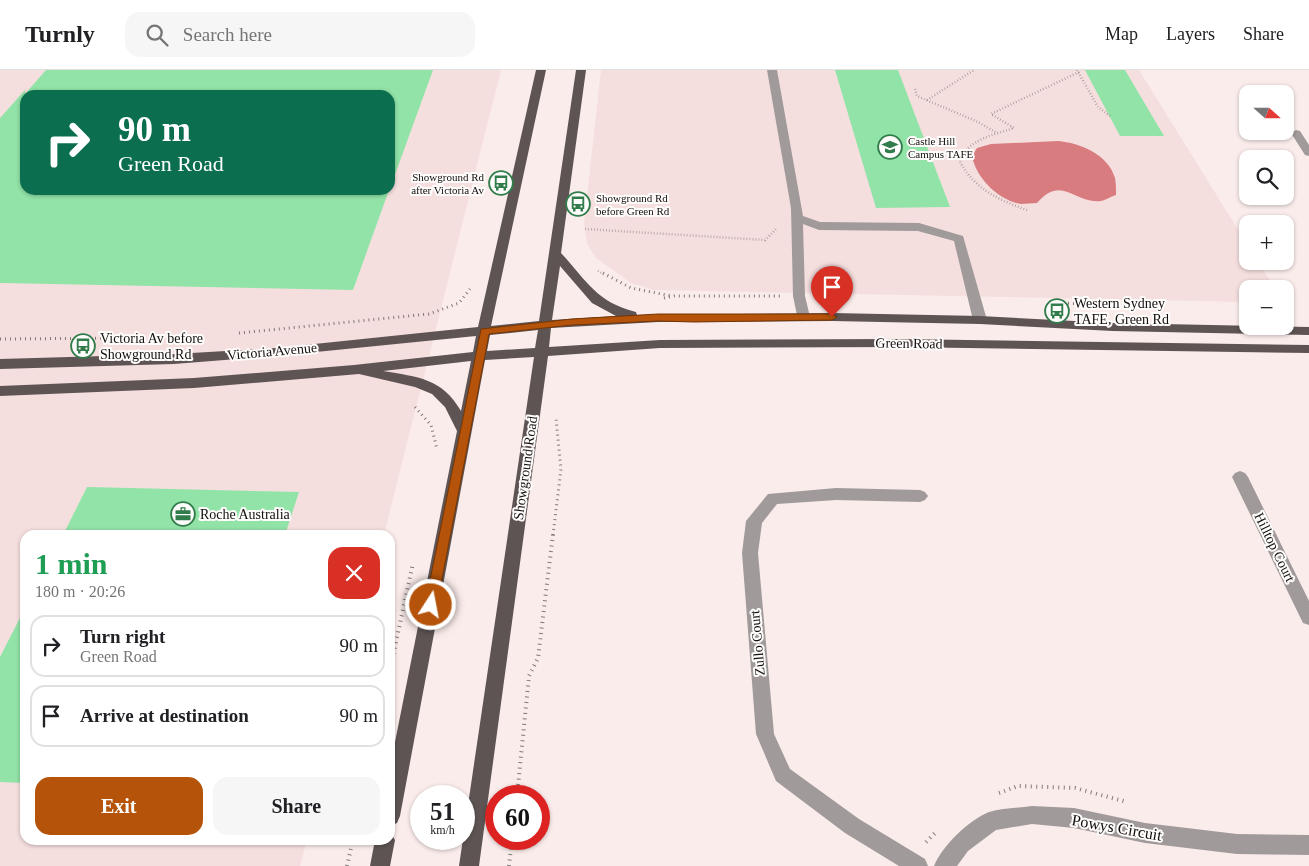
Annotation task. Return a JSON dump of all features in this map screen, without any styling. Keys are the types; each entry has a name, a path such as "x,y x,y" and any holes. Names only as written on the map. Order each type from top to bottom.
{"main road":[{"path":"395,790 484,331 540,70"},
{"name":"Showground Road","path":"469,866 581,70"},
{"path":"556,254 593,298 605,307 625,314 658,318"},
{"name":"Green Road","path":"484,331 658,318 980,320 1113,327 1309,331"},
{"name":"Victoria Avenue","path":"0,364 174,359 276,352 484,331"},
{"name":"Green Road","path":"480,356 660,344 793,342 1309,349"},
{"name":"Victoria Avenue","path":"0,391 194,383 354,370 480,356"},
{"path":"354,370 432,388 442,393 465,432"},
{"path":"380,866 384,845"}],"street":[{"path":"772,70 797,208 799,296 803,318"},
{"path":"1296,133 1309,154"},
{"path":"797,218 819,226 919,227 959,239 980,320"},
{"name":"Hilltop Court","path":"1240,477 1309,618"},
{"name":"Zullo Court","path":"918,866 852,826 783,775 765,734 750,553 754,521 773,498 836,494 920,496"},
{"name":"Powys Circuit","path":"944,866 961,844 992,821 1032,815 1074,818 1145,833 1237,844 1309,845"}],"path":[{"path":"927,101 974,70"},
{"path":"1027,210 1000,201 974,183 963,172 958,160 963,150 977,141 1014,128 991,114 1078,71 1098,107 1110,116"},
{"path":"915,88 918,96 978,122 997,134"},
{"path":"585,229 765,240 787,218 797,218"},
{"path":"596,269 631,288 674,296"},
{"path":"234,334 429,314 459,304"},
{"path":"0,339 135,338"},
{"path":"415,407 432,426 436,437 437,453"},
{"path":"518,785 529,676 538,658 561,469 556,427 557,409"},
{"path":"395,647 415,556"},
{"path":"347,866 352,845"},
{"path":"509,866 511,850"}],"shaded area":[{"path":"0,70 501,70 385,530 20,530 20,845 306,845 300,866 0,866"},
{"name":"Castle Hill Campus TAFE","path":"601,70 1139,70 1239,231 1239,270 1263,270 1270,280 1239,280 1239,302 654,290 631,283 596,258 587,244 584,223"},
{"path":"1058,141 1084,147 1100,156 1106,162 1115,178 1116,195 1101,201 1092,201 1061,190 1046,195 1037,203 1021,204 1012,202 989,187 978,172 972,156 977,148 991,144"}],"building":[{"path":"46,70 433,70 395,174 395,90 28,90"},
{"path":"835,70 898,70 950,207 876,208"},
{"path":"1085,70 1125,70 1164,136 1120,136"},
{"path":"20,96 20,195 387,195 353,290 0,283 0,118"},
{"name":"Roche Australia","path":"87,487 299,492 287,530 66,530"},
{"path":"20,618 20,783 0,782 0,657"}],"place":[{"name":"Castle Hill Campus TAFE","path":"890,147"},
{"name":"Showground Rd after Victoria Av","path":"501,183"},
{"name":"Showground Rd before Green Rd","path":"578,204"},
{"name":"Western Sydney TAFE, Green Rd","path":"1057,311"},
{"name":"Victoria Av before Showground Rd","path":"83,346"},
{"name":"Roche Australia","path":"183,514"}],"route":[{"path":"431,605 484,331 572,322 658,318 832,317"}]}
